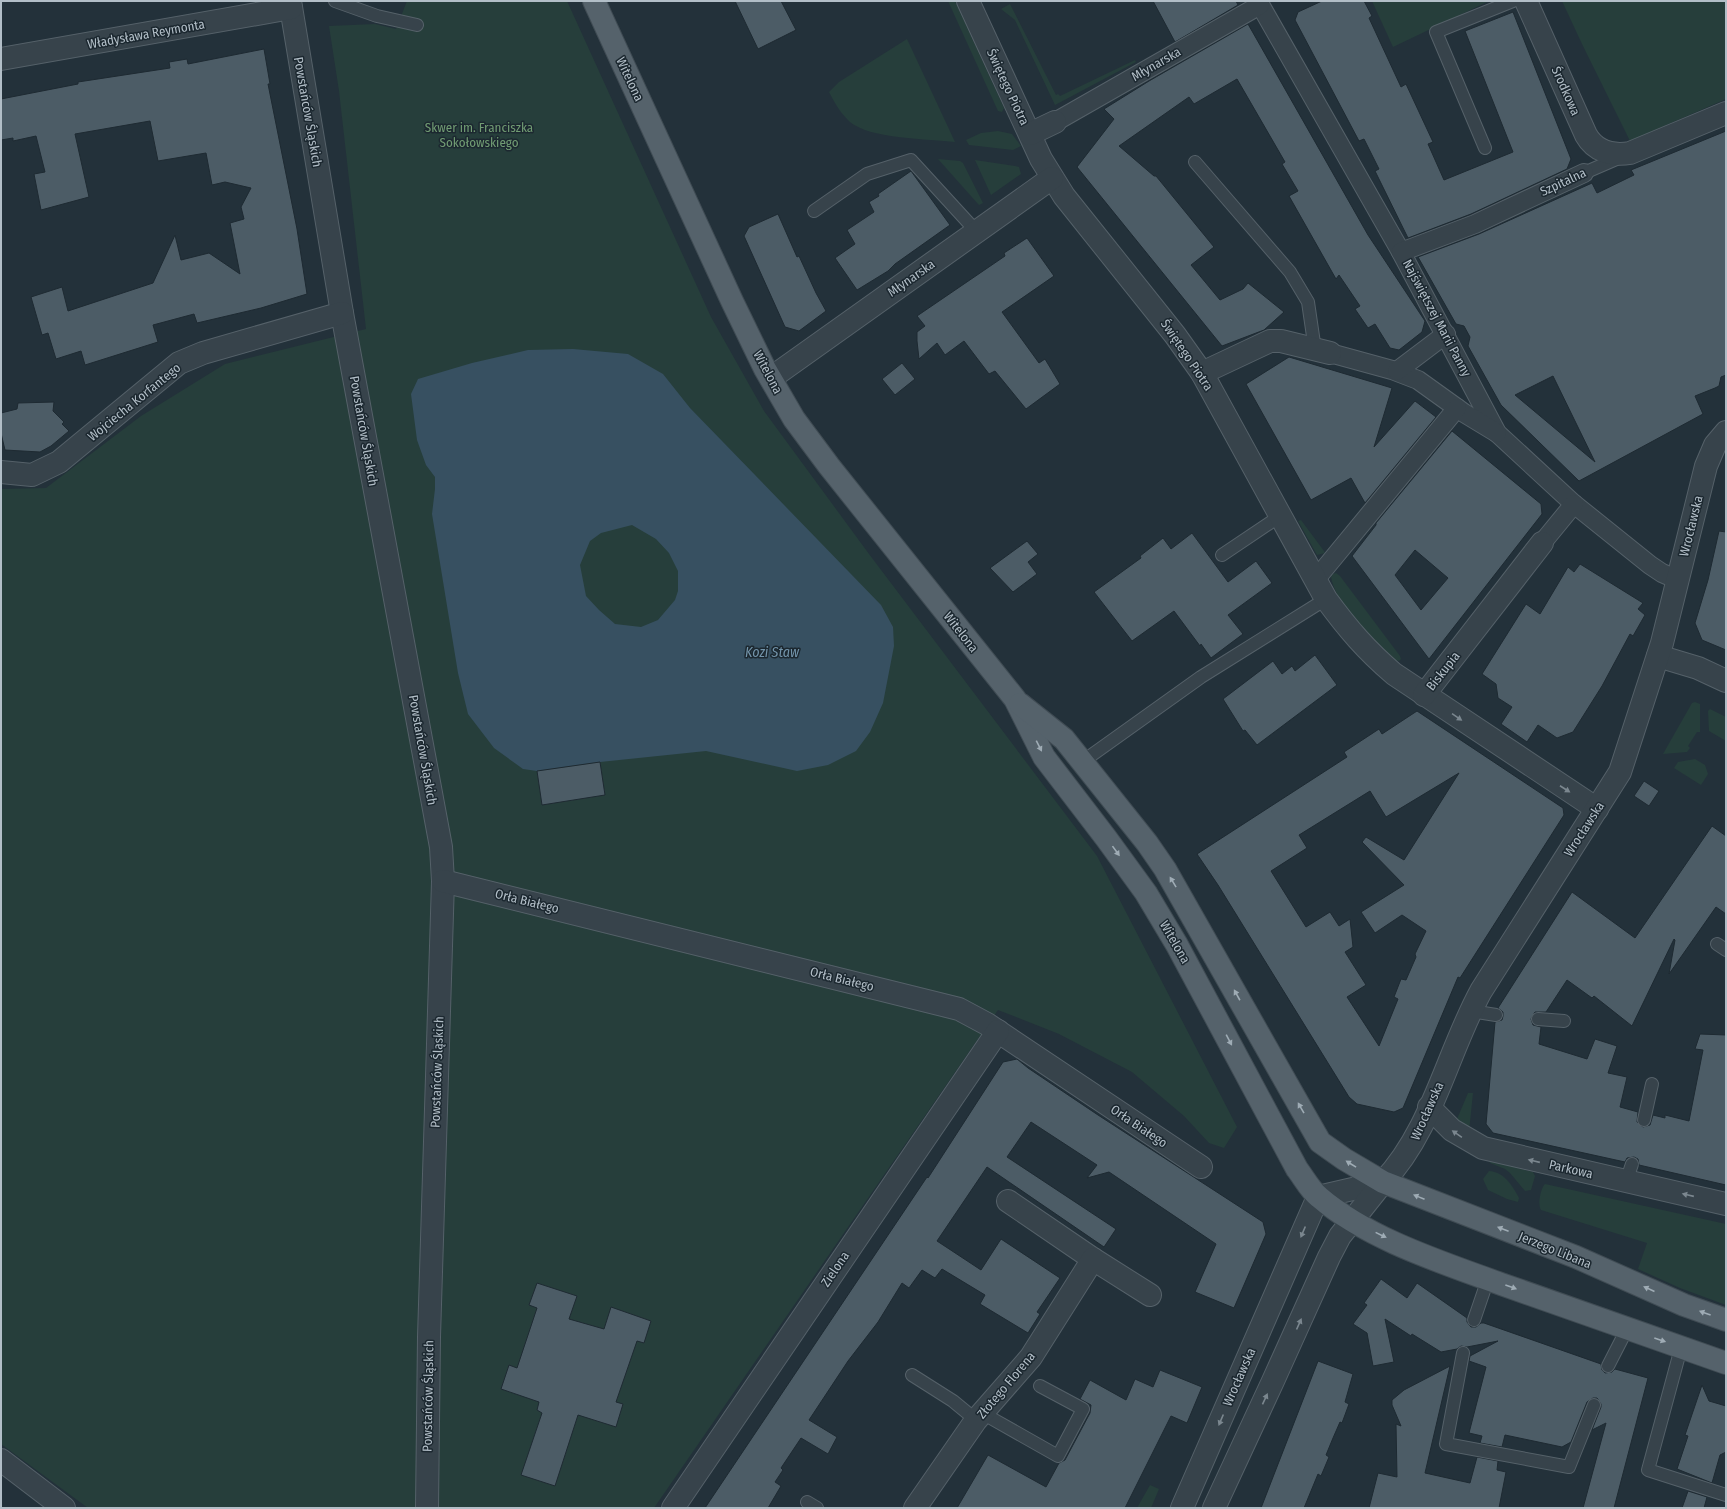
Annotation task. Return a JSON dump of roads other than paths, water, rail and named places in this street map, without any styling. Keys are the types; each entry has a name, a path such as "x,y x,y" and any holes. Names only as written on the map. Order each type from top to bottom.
{"main road":[{"name":"Witelona","path":"594,1 732,301 771,378 794,419 829,466 1015,699 1044,757 1146,893 1177,945 1297,1169 1318,1197 1352,1220"},
{"name":"Witelona","path":"1015,699 1064,739 1147,843 1165,869 1320,1142"},
{"name":"Jerzego Libana","path":"1320,1142 1344,1159 1383,1182 1576,1257 1684,1305 1726,1320"},
{"path":"1352,1220 1435,1259 1627,1329 1726,1363"}],"street":[{"name":"Świętego Piotra","path":"968,1 1052,178 1075,210 1175,335 1202,373 1326,598 1359,642 1394,674 1424,695"},
{"name":"Środkowa","path":"1526,1 1587,138 1597,148 1604,152 1621,155 1630,153"},
{"name":"Młynarska","path":"1030,134 1055,122 1259,3"},
{"name":"Najświętszej Marii Panny","path":"1259,3 1401,252 1446,334 1497,433 1574,504 1650,565 1662,573 1678,580"},
{"name":"Władysława Reymonta","path":"1,59 290,5"},
{"name":"Powstańców Śląskich","path":"290,5 342,313 441,847 443,881 429,1336 427,1508"},
{"name":"Szpitalna","path":"1630,153 1726,113"},
{"name":"Szpitalna","path":"1401,252 1476,224 1584,173"},
{"name":"Młynarska","path":"771,378 1052,178"},
{"name":"Wojciecha Korfantego","path":"1,472 32,475 59,462 179,363 203,353 342,313"},
{"path":"1397,372 1446,334"},
{"path":"1202,373 1270,341 1281,341 1397,372 1422,381 1457,408 1497,433"},
{"path":"1316,579 1457,408"},
{"name":"Wrocławska","path":"1214,1508 1329,1257 1352,1220 1400,1164 1411,1146 1471,1011 1488,979 1614,783 1625,758 1658,656 1706,466 1720,438"},
{"name":"Biskupia","path":"1574,504 1424,695 1597,809"},
{"path":"1658,656 1698,668 1726,681"},
{"name":"Orła Białego","path":"443,881 950,1006 972,1015 998,1031 1201,1167"},
{"name":"Zielona","path":"673,1508 998,1031"},
{"name":"Parkowa","path":"1429,1107 1452,1130 1480,1147 1629,1173 1726,1204"},
{"path":"1318,1197 1383,1182"},
{"name":"Wrocławska","path":"1182,1508 1318,1197"},
{"path":"1008,1201 1093,1259 1150,1295"},
{"name":"Złotego Florena","path":"915,1508 979,1417 1031,1356 1093,1259"},
{"path":"1,1460 64,1508"}],"lane":[{"path":"334,1 377,16 417,26"},
{"path":"1485,148 1436,32 1513,1"},
{"name":"Szpitalna","path":"1584,173 1630,153"},
{"path":"814,211 867,174 911,160 976,231"},
{"path":"1195,162 1290,272 1308,302 1322,352"},
{"path":"1222,555 1280,516"},
{"path":"1082,762 1207,673 1326,598"},
{"path":"1471,1011 1496,1015"},
{"path":"1538,1019 1564,1020"},
{"path":"1644,1120 1652,1084"},
{"path":"1474,1320 1488,1279"},
{"path":"1608,1366 1627,1329"},
{"path":"1681,1348 1648,1470 1726,1495"},
{"path":"1462,1353 1446,1444 1569,1467 1594,1405"},
{"path":"912,1375 979,1417 1058,1456 1083,1410 1040,1386"}],"water":[{"name":"Kozi Staw","path":"573,349 628,354 663,374 690,408 881,605 893,627 894,646 883,703 870,732 856,751 828,765 797,771 706,751 600,762 537,771 523,769 494,748 468,714 458,673 432,514 435,477 426,465 417,440 411,394 418,379 472,363 528,350","holes":["632,525 656,539 669,553 678,571 678,591 675,600 658,620 641,627 615,624 586,596 580,565 590,541 601,533"]}],"park label":[{"name":"Skwer im. Franciszka Sokołowskiego","path":"479,134"}]}
